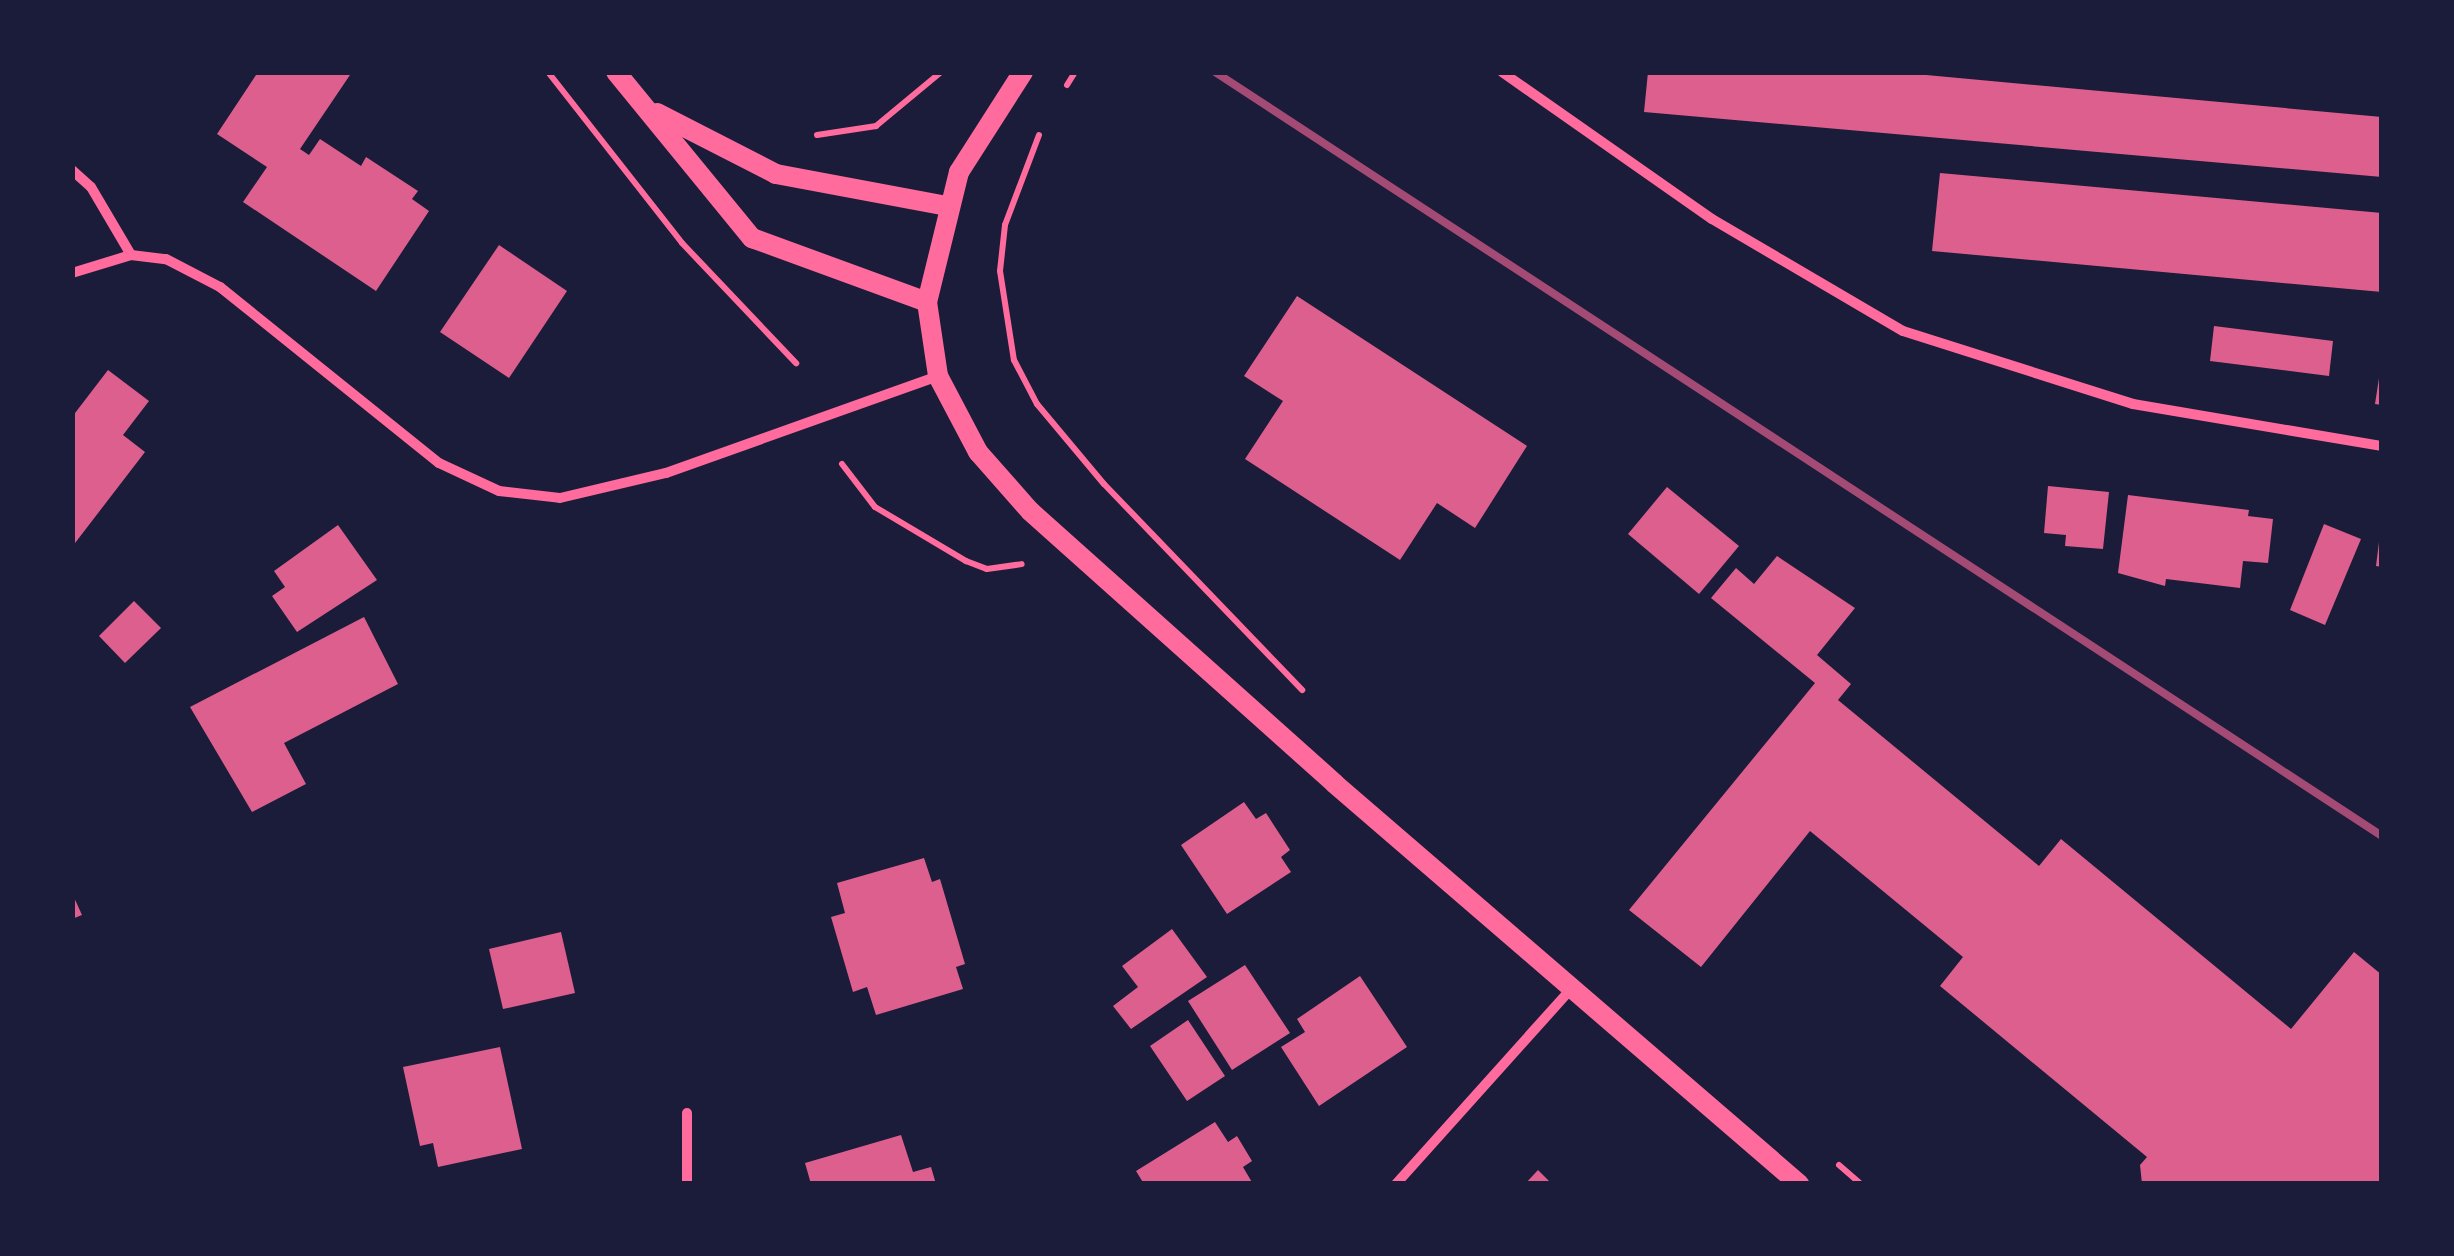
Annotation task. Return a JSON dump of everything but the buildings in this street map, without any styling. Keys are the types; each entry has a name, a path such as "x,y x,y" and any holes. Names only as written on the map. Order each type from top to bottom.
{"main road":[{"path":"616,72 752,238 927,302"},
{"path":"1023,72 960,172 947,206 927,302 938,376 978,452 1030,511 1569,990 1798,1184"},
{"path":"651,110 776,174 947,206"}],"street":[{"path":"1502,72 1712,219 1903,331 2133,404 2382,446"},
{"path":"72,170 92,187 131,254"},
{"path":"72,273 131,254 166,259 220,287 438,464 499,491 560,498 666,473 938,376"},
{"path":"1396,1184 1569,990"},
{"path":"687,1184 688,1113"}],"path":[{"path":"548,72 682,243 796,364"},
{"path":"809,136 876,126 941,72"},
{"path":"1061,95 1076,72"},
{"path":"1043,128 1004,225 1004,316 1014,360 1037,404 1104,484"},
{"path":"842,464 875,507 966,561 1005,570 1032,560"}],"railway":[{"path":"1215,72 2382,836"}]}
